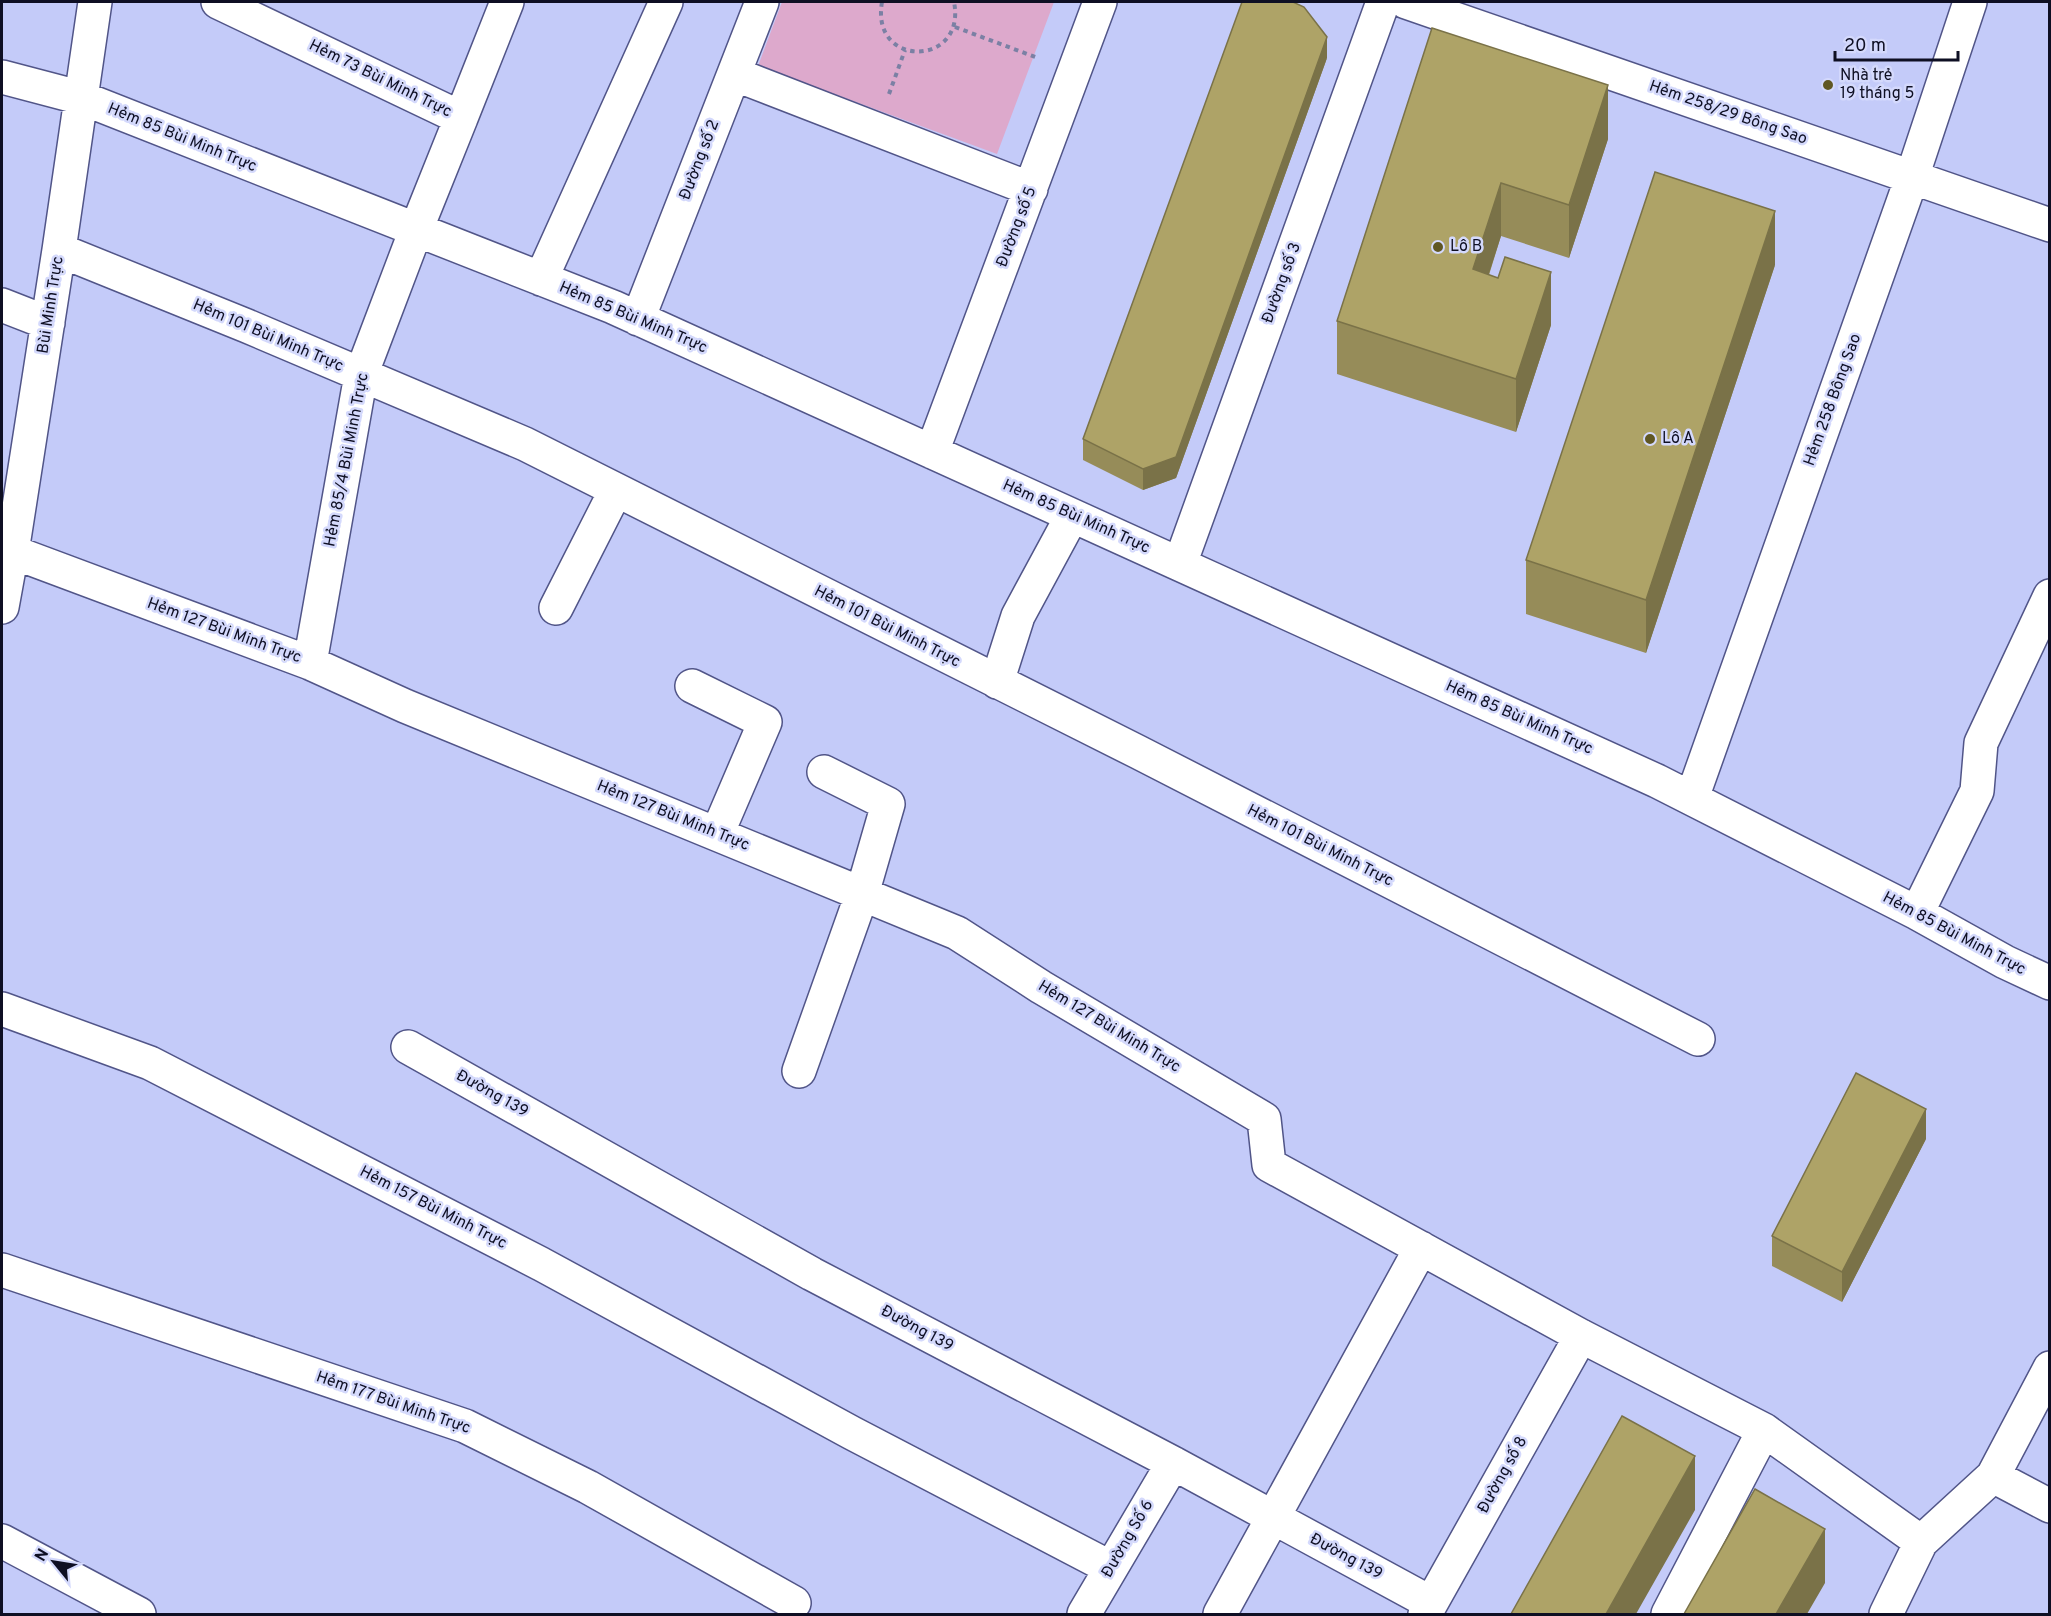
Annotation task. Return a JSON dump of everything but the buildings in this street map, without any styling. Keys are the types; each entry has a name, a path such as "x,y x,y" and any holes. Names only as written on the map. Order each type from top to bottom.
{"street":[{"name":"Bùi Minh Trực","path":"2,607 7,550 48,323 95,2"},
{"name":"Hẻm 73 Bùi Minh Trực","path":"218,2 461,118 507,2"},
{"path":"541,279 666,2"},
{"name":"Đường số 2","path":"638,319 762,2"},
{"name":"Đường số 5","path":"932,452 1100,2"},
{"name":"Đường số 3","path":"1180,564 1383,2"},
{"name":"Hẻm 258/29 Bông Sao","path":"1406,2 2049,225"},
{"name":"Hẻm 258 Bông Sao","path":"1692,798 1912,177 1970,2"},
{"path":"734,74 1031,189"},
{"name":"Hẻm 85 Bùi Minh Trực","path":"2,77 82,98 638,319 1692,798 2049,983"},
{"name":"Hẻm 85/4 Bùi Minh Trực","path":"310,663 361,375 461,118"},
{"name":"Hẻm 101 Bùi Minh Trực","path":"59,250 247,326 525,444 1698,1039"},
{"path":"2,305 48,323"},
{"path":"556,608 616,490"},
{"path":"997,682 1018,616 1072,516"},
{"name":"Hẻm 127 Bùi Minh Trực","path":"7,550 310,663 405,706 957,933 1041,987 1264,1119 1269,1164 1421,1248"},
{"path":"1917,913 1977,791 1981,743 2049,596"},
{"path":"692,686 765,722 717,834"},
{"path":"799,1071 862,894 888,804 824,772"},
{"name":"Hẻm 157 Bùi Minh Trực","path":"2,1009 150,1062 541,1264 852,1433 1111,1568"},
{"name":"Đường 139","path":"408,1047 812,1274 1273,1517 1428,1609"},
{"path":"1220,1614 1421,1248 1581,1336 1764,1430 1921,1542"},
{"name":"Hẻm 177 Bùi Minh Trực","path":"2,1270 465,1426 588,1487 794,1603"},
{"name":"Đường số 8","path":"1428,1609 1581,1336"},
{"path":"1886,1614 1921,1542 1993,1476 2049,1368"},
{"path":"1668,1614 1764,1430"},
{"name":"Đường Số 6","path":"1084,1614 1173,1463"},
{"path":"1993,1476 2049,1506"},
{"path":"2,1541 139,1614"}],"path":[{"path":"882,2 881,24 890,40 905,50 917,52 929,51 939,46 948,37 954,27 957,13 954,2"},
{"path":"954,27 1074,71"},
{"path":"876,129 905,50"}],"shaded area":[{"path":"782,2 1054,2 997,154 758,66"}],"place":[{"name":"Nhà trẻ 19 tháng 5","path":"1828,85"},
{"name":"Lô B","path":"1438,247"},
{"name":"Lô A","path":"1650,439"}]}
